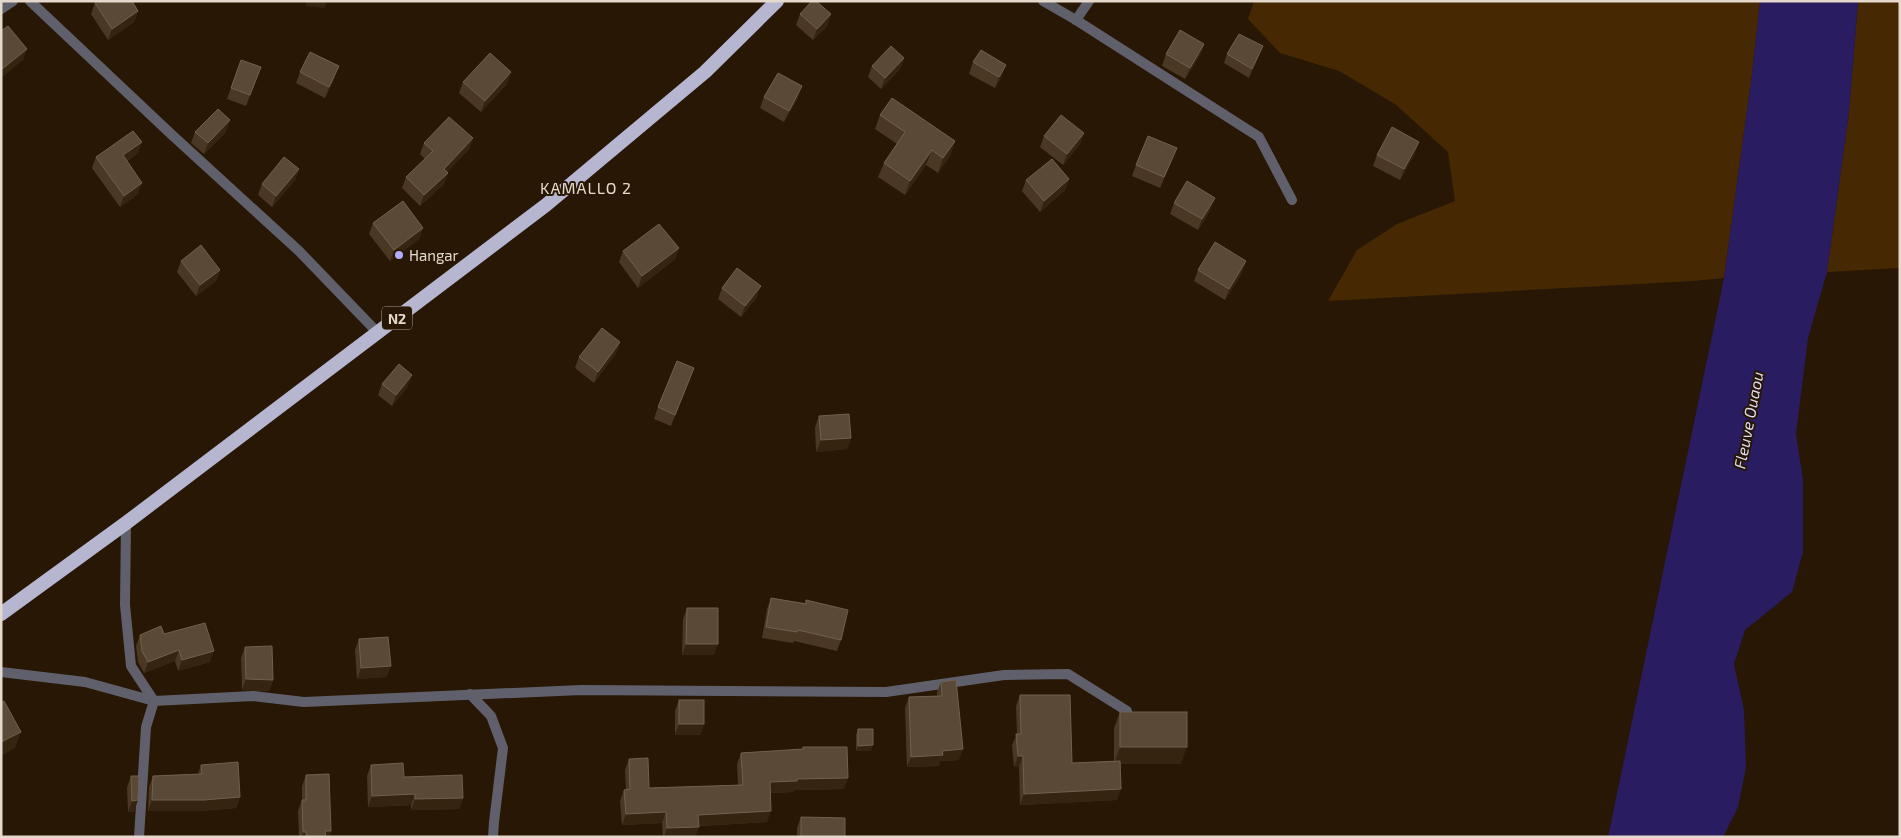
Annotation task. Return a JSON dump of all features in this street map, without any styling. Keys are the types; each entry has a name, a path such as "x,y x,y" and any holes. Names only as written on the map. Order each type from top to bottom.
{"highway":[{"name":"N2","path":"1,614 126,523 546,205 705,72 777,1"}],"street":[{"path":"1,9 13,1"},
{"path":"30,1 299,252 378,333"},
{"path":"1042,1 1076,20 1259,137 1292,200"},
{"path":"1076,20 1089,1"},
{"path":"126,523 125,605 131,666 154,701"},
{"path":"1,672 85,682 154,701 253,696 304,702 581,690 886,692 1004,675 1068,674 1127,711"},
{"path":"470,694 491,716 503,748 493,837"},
{"path":"138,837 146,727 154,701"}],"shaded area":[{"path":"1254,1 1760,1 1724,278 1328,301 1357,250 1397,224 1455,201 1448,152 1395,104 1339,71 1280,53 1248,19"},
{"path":"1858,1 1900,1 1900,268 1827,272 1849,112"}],"water":[{"name":"Fleuve Ouaou","path":"1760,1 1858,1 1849,112 1827,272 1808,338 1796,434 1803,480 1803,552 1792,592 1745,630 1734,664 1744,710 1746,767 1738,807 1723,837 1608,837 1724,278"}],"building":[{"path":"98,1 132,1 138,11 112,29 95,3"},
{"path":"812,1 816,1 831,14 817,29 800,14"},
{"path":"8,26 27,49 1,70 1,31"},
{"path":"1180,30 1204,44 1190,68 1166,54"},
{"path":"1239,34 1263,46 1252,69 1227,54"},
{"path":"891,46 904,58 885,78 872,66"},
{"path":"981,50 1006,65 999,77 973,62"},
{"path":"310,52 339,66 329,87 300,72"},
{"path":"490,53 511,72 485,101 463,82"},
{"path":"241,60 261,67 250,95 231,88"},
{"path":"778,73 802,86 789,111 764,97"},
{"path":"892,98 955,141 943,158 932,150 910,181 884,163 905,132 880,115"},
{"path":"218,109 230,120 208,143 195,132"},
{"path":"1061,115 1084,133 1067,154 1044,136"},
{"path":"449,117 473,138 444,169 448,173 424,195 406,177 433,151 424,143"},
{"path":"1392,127 1419,142 1404,169 1377,155"},
{"path":"133,131 142,142 123,155 142,183 124,196 96,157"},
{"path":"1148,136 1177,148 1164,177 1136,165"},
{"path":"284,157 299,169 276,196 262,184"},
{"path":"1052,159 1069,179 1044,201 1026,180"},
{"path":"1187,181 1215,198 1202,219 1174,203"},
{"path":"403,201 423,228 394,250 373,223"},
{"path":"659,224 679,248 642,276 623,251"},
{"path":"1215,242 1246,261 1229,289 1198,270"},
{"path":"201,245 220,270 200,285 181,261"},
{"path":"737,268 761,286 745,306 722,288"},
{"path":"602,328 620,342 598,372 579,357"},
{"path":"677,361 694,368 675,415 658,407"},
{"path":"399,364 412,375 396,395 382,384"},
{"path":"849,414 851,438 821,440 819,416"},
{"path":"771,598 806,604 806,600 848,610 841,640 798,630 797,632 766,627"},
{"path":"687,608 718,608 718,644 686,644"},
{"path":"205,623 214,651 182,660 179,650 148,662 142,651 140,635 161,626 164,634"},
{"path":"388,637 391,666 361,668 359,639"},
{"path":"272,646 273,680 246,679 245,647"},
{"path":"956,680 963,749 942,751 943,755 911,757 909,697 942,696 941,682"},
{"path":"1020,695 1070,695 1072,763 1120,761 1121,789 1024,794 1023,756 1018,756 1016,734 1021,734"},
{"path":"679,700 704,700 704,724 679,724"},
{"path":"4,701 21,732 1,742 1,702"},
{"path":"1120,712 1187,712 1187,747 1120,747"},
{"path":"858,729 873,729 873,745 858,746"},
{"path":"803,747 847,747 848,778 797,779 797,781 770,782 771,811 698,815 699,827 667,828 666,812 626,814 624,790 630,789 629,759 648,758 649,788 743,785 741,753 803,749"},
{"path":"238,762 240,797 204,800 152,800 153,776 202,774 201,765"},
{"path":"403,763 404,777 462,775 463,798 415,799 415,794 372,796 371,765"},
{"path":"329,774 331,831 325,831 326,837 307,837 306,832 303,832 302,800 306,800 306,775"},
{"path":"131,776 139,776 138,800 132,801"},
{"path":"801,817 845,818 845,837 801,837"}],"place":[{"name":"Hangar","path":"399,255"}],"district":[{"name":"KAMALLO 2","path":"586,187"}]}
